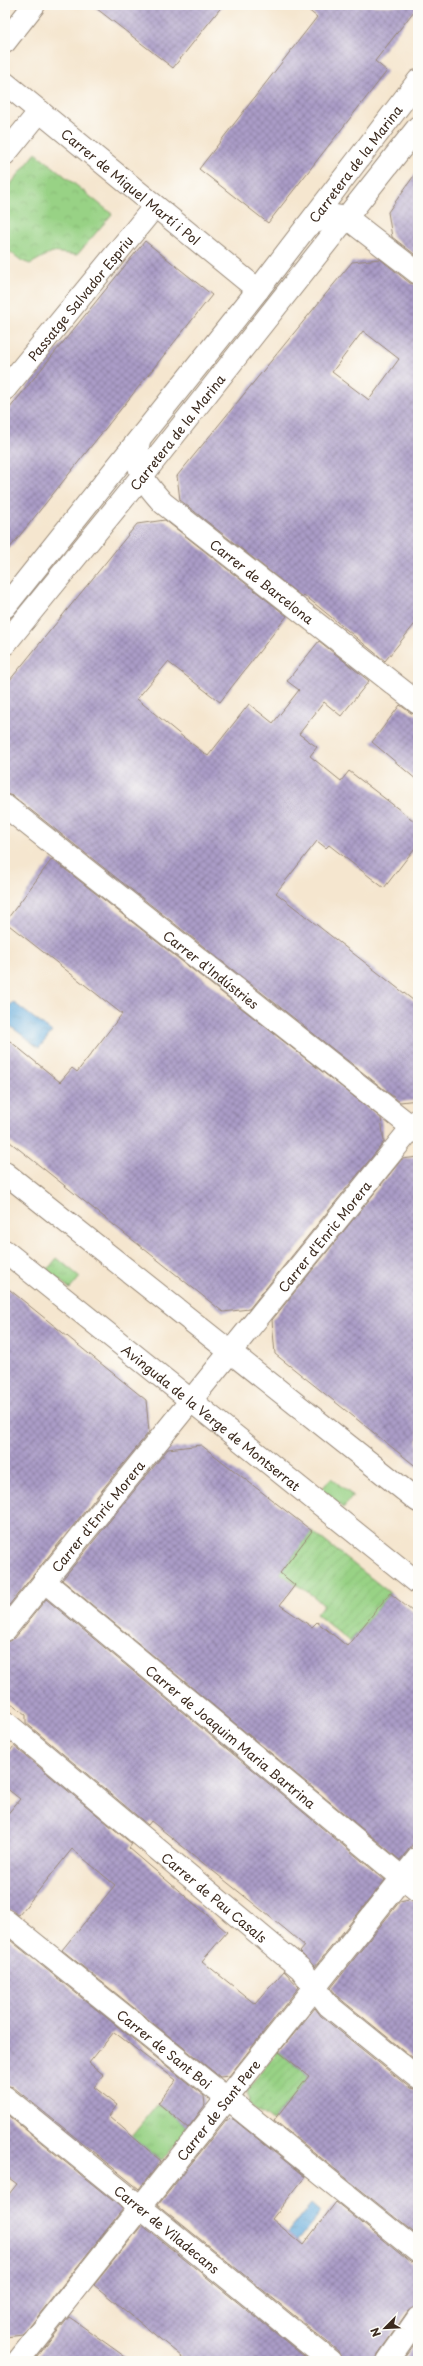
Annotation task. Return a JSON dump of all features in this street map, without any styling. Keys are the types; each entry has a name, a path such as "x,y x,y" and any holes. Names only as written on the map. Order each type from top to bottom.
{"street":[{"path":"9,30 34,5"},
{"name":"Carretera de la Marina","path":"5,607 258,290 418,81"},
{"name":"Carrer de Miquel Martí i Pol","path":"5,83 258,290"},
{"path":"5,154 40,111"},
{"name":"Carretera de la Marina","path":"5,644 142,476 418,127"},
{"name":"Passatge Salvador Espriu","path":"5,389 155,206"},
{"name":"Carretera de la Marina","path":"307,226 330,215 347,218"},
{"path":"347,218 418,273"},
{"name":"Carrer de Barcelona","path":"139,440 137,466 142,476 163,503 418,703"},
{"name":"Carrer d'Indústries","path":"5,806 416,1127"},
{"name":"Carrer d'Enric Morera","path":"5,1630 416,1127"},
{"path":"5,1173 418,1501"},
{"name":"Avinguda de la Verge de Montserrat","path":"5,1251 418,1583"},
{"name":"Carrer de Joaquim Maria Bartrina","path":"44,1581 410,1885"},
{"name":"Carrer de Pau Casals","path":"5,1722 301,1969 329,2006 418,2078"},
{"name":"Carrer de Sant Pere","path":"18,2361 315,1986 410,1885 418,1858"},
{"name":"Carrer de Sant Boi","path":"5,1920 418,2252"},
{"name":"Carrer de Viladecans","path":"5,2097 330,2361"},
{"path":"388,2361 418,2318"},
{"path":"5,2358 9,2361"}],"green space":[{"path":"36,153 112,214 77,255 52,252 30,264 22,261 5,248 5,191"},
{"path":"57,1258 80,1277 70,1289 47,1270"},
{"path":"331,1478 353,1496 343,1508 321,1490"},
{"path":"312,1531 390,1593 350,1642 316,1614 323,1605 318,1600 280,1573"},
{"path":"278,2051 309,2076 272,2122 249,2104 247,2090"},
{"path":"158,2103 188,2128 162,2161 131,2136"}],"water":[{"path":"13,1002 52,1032 39,1048 5,1022 5,1012"},
{"path":"311,2204 320,2212 293,2245 288,2233"}],"building":[{"path":"92,5 223,5 173,68"},
{"path":"302,5 418,6 375,61 387,71 268,223 199,169 317,17"},
{"path":"418,170 418,257 392,237 388,212"},
{"path":"145,241 212,295 5,554 5,414"},
{"path":"380,259 410,283 418,285 418,620 385,661 304,595 302,597 180,500 177,476 352,262","holes":["363,331 399,359 369,400 332,372"]},
{"path":"165,520 287,616 220,702 168,662 137,699 183,737 208,756 249,704 273,723 299,690 287,681 319,641 369,681 341,716 324,702 299,734 317,747 310,756 341,781 349,771 418,824 418,844 384,888 329,845 326,848 317,841 276,893 418,1004 418,1100 400,1102 13,796 5,794 5,686 137,524"},
{"path":"400,705 411,713 418,715 418,781 372,742"},
{"path":"52,859 381,1118 384,1142 249,1309 223,1312 5,1138 5,1037 60,1082 72,1068 77,1072 122,1014 5,922"},
{"path":"418,1157 418,1468 275,1354 272,1320 402,1159"},
{"path":"5,1286 146,1400 149,1432 5,1610"},
{"path":"201,1445 312,1531 280,1573 295,1585 280,1605 312,1627 317,1622 347,1646 390,1593 418,1616 418,1838 400,1860 62,1580 168,1449"},
{"path":"46,1599 385,1880 315,1967 300,1952 305,1946 151,1821 148,1825 26,1723 26,1715 5,1698 5,1642 15,1638"},
{"path":"14,1746 132,1844 129,1848 227,1932 202,1961 255,2004 284,1971 299,1987 229,2076 220,2077 62,1950 115,1885 72,1849 19,1915 5,1908 5,1817 20,1799 5,1787 5,1757"},
{"path":"409,1899 418,1903 418,2062 338,1997 331,1988 400,1901"},
{"path":"5,1936 204,2096 205,2105 188,2128 158,2103 176,2080 114,2032 89,2063 104,2075 94,2087 117,2105 109,2116 161,2161 139,2189 13,2087 5,2085"},
{"path":"315,2008 321,2016 410,2088 418,2090 418,2236 274,2120 309,2076 279,2052"},
{"path":"5,2113 123,2209 23,2335 5,2337 5,2199 17,2184 5,2175"},
{"path":"233,2119 305,2177 272,2219 303,2245 336,2202 410,2262 418,2264 418,2306 408,2311 378,2354 376,2361 342,2361 338,2351 158,2205 226,2120"},
{"path":"142,2225 310,2361 187,2361 94,2285"},
{"path":"69,2317 75,2321 131,2361 34,2361"},
{"path":"418,2340 418,2361 403,2361"}]}
